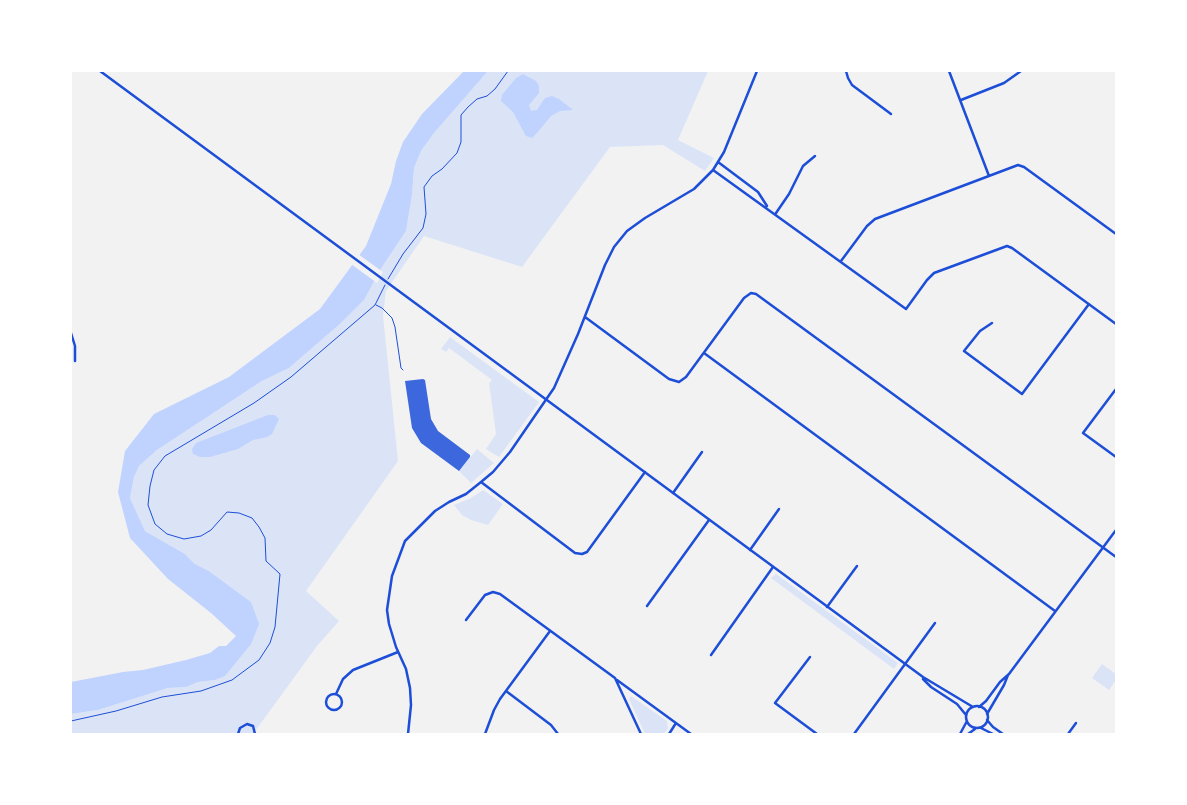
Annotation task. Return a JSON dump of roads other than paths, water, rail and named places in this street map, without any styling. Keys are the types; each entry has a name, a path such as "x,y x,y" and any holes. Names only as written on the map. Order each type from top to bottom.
{"street":[{"path":"100,71 905,665 973,707 984,709 987,714"},
{"path":"408,734 411,705 410,688 406,669 389,624 387,610 392,576 405,542 435,511 466,494 493,472 510,452 547,400 558,379 614,246 627,231 694,189 714,170 724,152 758,71"},
{"path":"846,71 852,85 891,114"},
{"path":"949,71 989,176"},
{"path":"961,100 1004,83 1021,71"},
{"path":"776,213 791,191 803,166 815,156"},
{"path":"718,162 758,192 768,208"},
{"path":"841,261 867,226 875,219 1018,165 1024,167 1116,234"},
{"path":"714,170 906,308 934,273 1004,246 1010,247 1116,324"},
{"path":"585,317 669,379 679,382 686,377 744,298 752,293 760,296 1116,556"},
{"path":"992,323 980,331 964,351 1022,394 1089,304"},
{"path":"71,333 75,346 75,361"},
{"path":"704,353 1055,611"},
{"path":"1116,389 1083,433 1116,457"},
{"path":"673,493 702,452"},
{"path":"481,482 575,553 582,554 586,552 645,472"},
{"path":"750,550 779,509"},
{"path":"647,606 709,520"},
{"path":"968,734 984,725 987,720 987,714 1009,674 1116,530"},
{"path":"828,607 857,566"},
{"path":"711,655 774,567"},
{"path":"466,620 485,595 493,592 500,594 691,734"},
{"path":"854,734 935,623"},
{"path":"485,734 494,710 550,631"},
{"path":"336,694 343,679 352,670 398,652"},
{"path":"810,657 775,703 816,734"},
{"path":"979,707 1009,674"},
{"path":"923,677 931,687 957,704 966,716 970,726 992,734"},
{"path":"615,678 641,734"},
{"path":"506,691 551,725 558,734"},
{"path":"330,694 336,694 340,697 341,705 338,709 333,710 328,708 326,700 330,694"},
{"path":"966,716 973,707"},
{"path":"987,720 1003,734"},
{"path":"960,734 967,721"},
{"path":"669,734 676,723"},
{"path":"1068,734 1076,723"},
{"path":"238,734 240,728 247,724 253,726 255,734"}],"water":[{"path":"464,71 488,71 434,133 421,151 414,168 406,231 382,267 364,300 341,323 289,368 262,381 157,450 139,466 134,477 130,498 145,531 185,554 195,564 209,571 251,602 259,624 251,644 225,676 215,680 198,682 186,687 168,688 98,710 71,714 71,682 143,670 186,660 210,653 219,646 226,646 236,636 211,613 168,579 130,538 118,492 125,451 154,414 229,377 320,309 366,246 391,184 396,161 403,142 422,114"},
{"path":"523,74 536,81 539,86 539,93 529,105 531,111 537,110 545,98 552,96 573,110 560,111 551,116 532,138 526,136 513,112 501,101 502,95 516,78"},
{"path":"268,415 275,415 279,419 272,434 267,437 253,440 238,449 210,457 200,457 193,454 192,449 196,443"}]}
